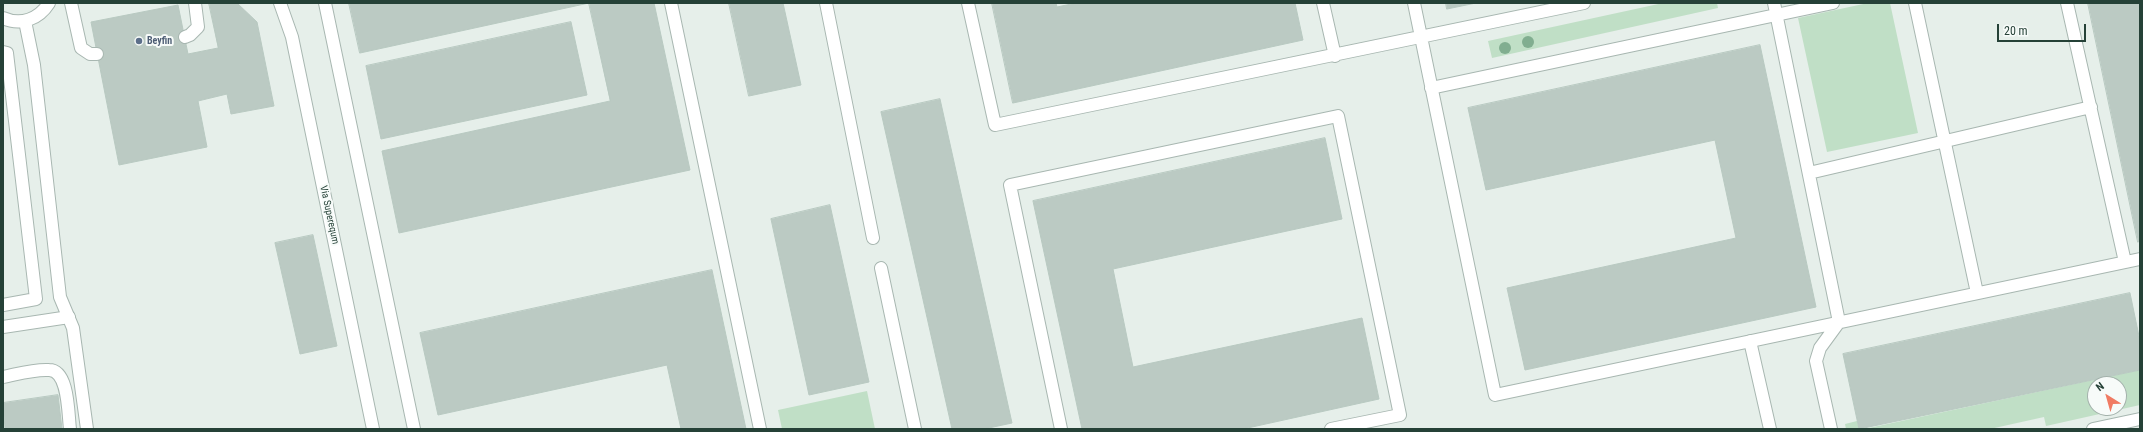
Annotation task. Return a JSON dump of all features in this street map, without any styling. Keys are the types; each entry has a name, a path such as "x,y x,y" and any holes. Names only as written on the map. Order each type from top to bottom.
{"street":[{"path":"3,18 14,21 25,21 40,15 49,3"},
{"path":"71,3 81,48 90,54 97,54"},
{"path":"185,37 190,35 198,27 195,3"},
{"name":"Via Superequm","path":"280,3 292,37 373,429"},
{"path":"325,3 414,429"},
{"path":"671,3 760,429"},
{"path":"826,3 873,238"},
{"path":"968,3 995,125 1335,56 1584,3"},
{"path":"1323,3 1335,56"},
{"path":"1414,3 1495,395 2140,259"},
{"path":"1774,3 1839,322 1820,348 1816,361 1831,429"},
{"path":"1431,88 1833,3"},
{"path":"1915,3 1977,293"},
{"path":"2067,3 2125,262"},
{"path":"25,21 34,65 60,297 73,328 87,429"},
{"path":"3,52 7,52 36,299 3,305"},
{"path":"1809,172 2090,107"},
{"path":"1061,429 1010,185 1338,116 1400,414 1331,429"},
{"path":"881,268 915,429"},
{"path":"3,327 69,316"},
{"path":"1750,341 1770,429"},
{"path":"3,377 48,370 58,373 64,384 70,429"},
{"path":"2093,429 2140,418"}],"green space":[{"path":"1663,3 1717,3 1718,8 1492,58 1488,41"},
{"path":"1868,3 1890,3 1918,133 1827,152 1798,18"},
{"path":"2140,370 2140,405 2127,408 2127,376 2112,376"},
{"path":"2087,381 2087,416 2091,416 2046,426 2044,417 1990,429 1864,429"},
{"path":"867,391 875,429 782,429 778,410"},
{"path":"1857,421 1859,429 1846,429 1845,424"}],"building":[{"path":"209,3 237,3 257,22 274,106 231,114 227,94 198,101 207,147 119,165 91,22 178,5 188,54 218,48"},
{"path":"349,3 589,3 360,53"},
{"path":"589,3 654,3 690,170 399,233 382,151 610,101"},
{"path":"729,3 783,3 801,85 749,96"},
{"path":"992,3 1056,3 1057,7 1076,3 1295,3 1303,40 1013,103"},
{"path":"1446,3 1476,3 1447,9"},
{"path":"2088,3 2140,3 2140,241 2138,242"},
{"path":"571,22 587,95 381,139 366,66"},
{"path":"1760,45 1816,307 1525,370 1507,288 1736,238 1715,140 1486,190 1468,108"},
{"path":"940,99 1012,423 984,429 952,429 881,112"},
{"path":"1325,138 1342,219 1113,269 1133,367 1362,318 1379,399 1243,429 1082,429 1033,201"},
{"path":"830,205 869,382 809,395 771,219"},
{"path":"313,235 337,346 300,354 275,243"},
{"path":"712,270 746,429 681,429 667,365 438,415 420,333"},
{"path":"2130,293 2140,341 2140,370 2111,376 2087,376 2087,381 1859,429 1843,354"},
{"path":"58,395 62,429 5,429 3,403"}],"place":[{"name":"Beyfin","path":"139,41"}]}
